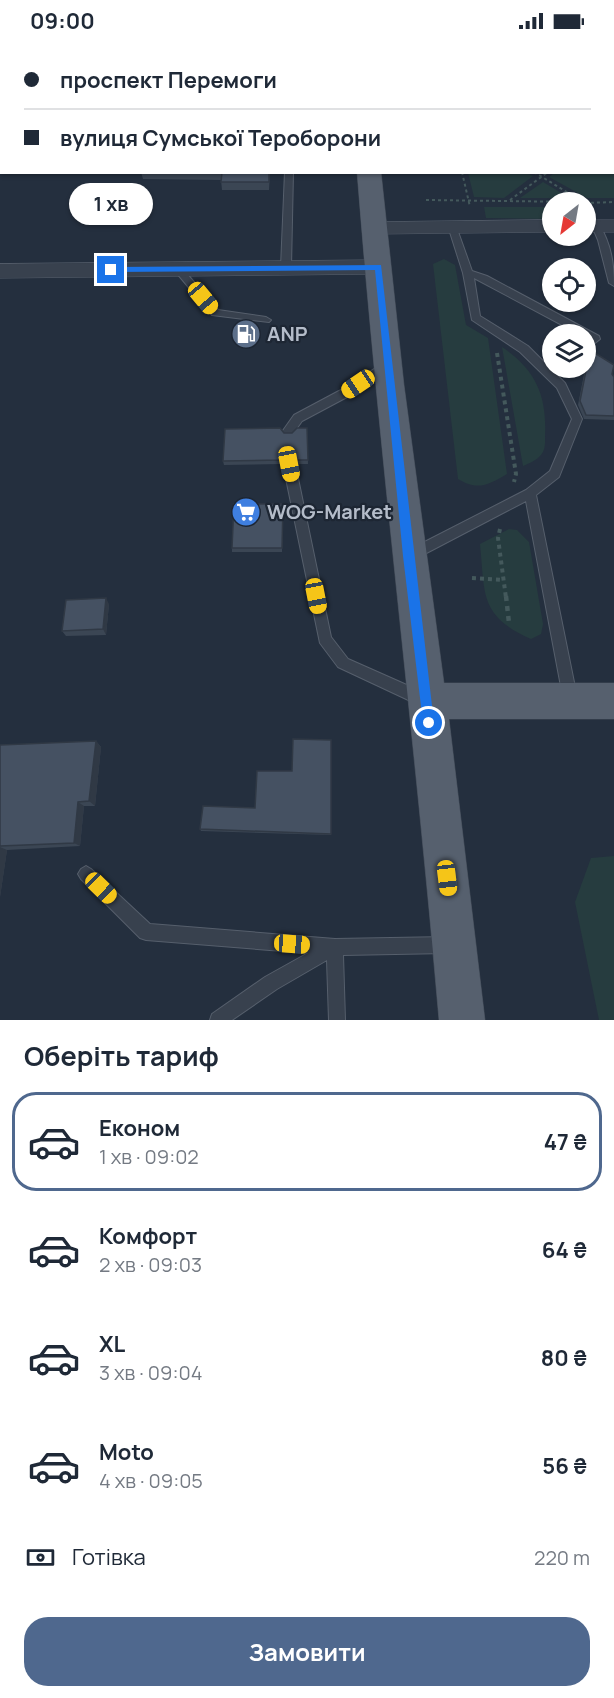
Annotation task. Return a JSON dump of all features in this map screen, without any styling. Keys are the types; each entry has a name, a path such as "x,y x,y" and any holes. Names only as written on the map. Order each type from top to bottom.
{"main road":[{"path":"369,174 408,556 455,944 462,1020"},
{"path":"426,701 614,700"}],"street":[{"path":"374,228 542,226"},
{"path":"0,271 378,267"}],"lane":[{"path":"286,267 289,174"},
{"path":"408,556 530,493 555,474 577,419 561,386 524,349 475,318 468,273 452,226"},
{"path":"599,230 614,243"},
{"path":"599,230 614,283"},
{"path":"178,269 215,313 266,320"},
{"path":"468,273 484,278 568,324"},
{"path":"288,432 298,418 343,394 388,364"},
{"path":"289,464 325,639 343,663 426,701"},
{"path":"530,493 571,701"},
{"path":"86,874 146,932 335,947 455,944"},
{"path":"218,1020 271,983 335,947"},
{"path":"335,947 337,1020"}],"path":[{"path":"462,174 474,227"},
{"path":"537,174 567,192"},
{"path":"508,201 546,174"},
{"path":"426,200 542,201"},
{"path":"596,202 614,202"},
{"path":"493,331 516,474 498,538 509,623"},
{"path":"472,578 502,580"}],"green space":[{"path":"468,174 528,174 533,176 504,198 474,197"},
{"path":"553,174 614,174 614,198 596,198 596,192 576,192 549,177"},
{"path":"543,182 560,192 542,192 542,198 520,198"},
{"path":"484,207 542,207 542,219 486,218"},
{"path":"444,259 455,265 466,325 488,338 507,474 477,486 458,479 433,264"},
{"path":"502,347 523,364 531,374 537,384 544,407 544,450 541,455 523,466"},
{"path":"509,529 517,530 529,542 543,624 541,634 531,639 514,630 493,612 485,590 480,544"},
{"path":"614,856 614,1020 599,1020 575,902 591,858"}],"building":[{"path":"222,174 269,174 269,182 221,182"},
{"path":"596,354 614,365 612,374 614,377 614,416 586,415 580,401 585,378 596,378"},
{"path":"280,428 284,433 292,433 297,428 307,428 308,460 297,460 289,453 281,460 223,461 225,429"},
{"path":"234,504 283,504 282,548 232,548"},
{"path":"106,598 103,629 62,631 66,600"},
{"path":"293,739 331,740 331,834 200,829 203,806 255,808 257,771 292,771"},
{"path":"96,741 89,801 78,802 74,843 0,846 0,745"}],"place":[{"name":"ANP","path":"246,334"},
{"name":"WOG-Market","path":"246,512"}],"route":[{"path":"111,270 378,267 408,556 429,723"}]}
